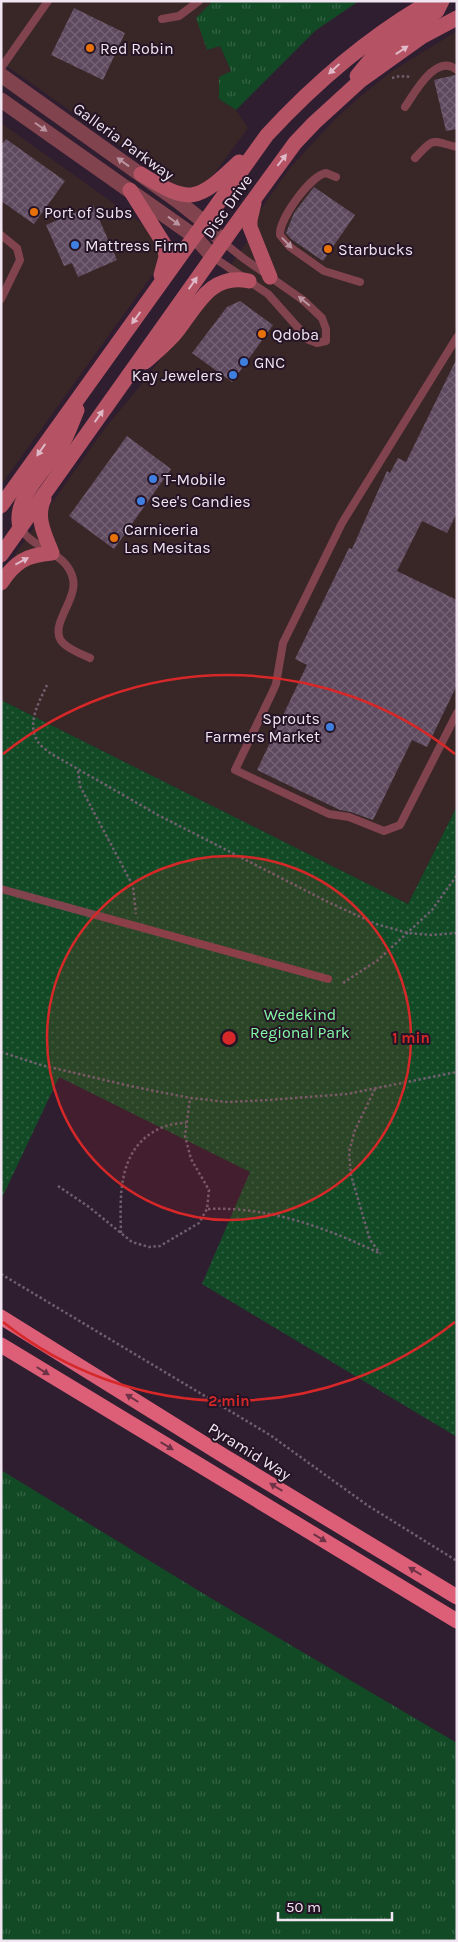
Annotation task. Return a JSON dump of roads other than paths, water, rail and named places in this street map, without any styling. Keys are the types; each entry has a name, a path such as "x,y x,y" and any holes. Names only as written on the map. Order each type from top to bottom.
{"main road":[{"path":"402,19 419,1"},
{"name":"Disc Drive","path":"1,506 267,135 341,63 373,37 431,1"},
{"path":"341,97 375,54 431,16 437,11 442,1"},
{"name":"Disc Drive","path":"1,555 265,182 295,143 341,97 360,81 406,47 457,18"},
{"path":"140,174 174,193 184,196 202,192 219,181 267,135"},
{"path":"265,182 251,213 250,227 270,277"},
{"path":"130,190 155,228 164,244 166,252 164,267 153,294"},
{"path":"122,384 172,337 207,292 233,279 250,281"},
{"path":"20,527 18,519 21,504 65,439 88,384"},
{"path":"1,583 12,568 21,562 32,556 52,553 40,520 40,511 42,502 54,480"},
{"name":"Pyramid Way","path":"1,1317 224,1456 457,1596"},
{"path":"1,1345 457,1620"}],"street":[{"name":"Galleria Parkway","path":"1,75 204,222 223,242"},
{"path":"2,101 194,236 213,256"}],"lane":[{"path":"1,68 48,1"},
{"path":"162,19 179,16 199,1"},
{"path":"405,108 431,72 446,66 457,70"},
{"path":"415,158 427,145 433,142 440,141 457,147"},
{"path":"336,177 326,173 314,178 286,215 282,223 280,236 290,247 324,272 360,282"},
{"path":"1,235 17,248 20,260 1,299"},
{"path":"213,256 277,302 309,340 318,343 326,341 326,329 322,318 304,300 236,254 223,242"},
{"path":"457,338 342,522 283,644 276,684 236,770 328,814 348,817 384,831 400,826 457,713"},
{"path":"20,527 27,538 52,553 68,567 74,580 74,590 60,623 58,635 61,642 90,658"},
{"path":"1,888 328,979"}],"place":[{"name":"Red Robin","path":"90,48"},
{"name":"Port of Subs","path":"34,212"},
{"name":"Mattress Firm","path":"75,245"},
{"name":"Starbucks","path":"328,249"},
{"name":"Qdoba","path":"262,334"},
{"name":"GNC","path":"244,362"},
{"name":"Kay Jewelers","path":"233,375"},
{"name":"T-Mobile","path":"153,479"},
{"name":"See's Candies","path":"141,501"},
{"name":"Carniceria Las Mesitas","path":"114,538"},
{"name":"Sprouts Farmers Market","path":"330,727"}],"park label":[{"name":"Wedekind Regional Park","path":"300,1023"}]}
